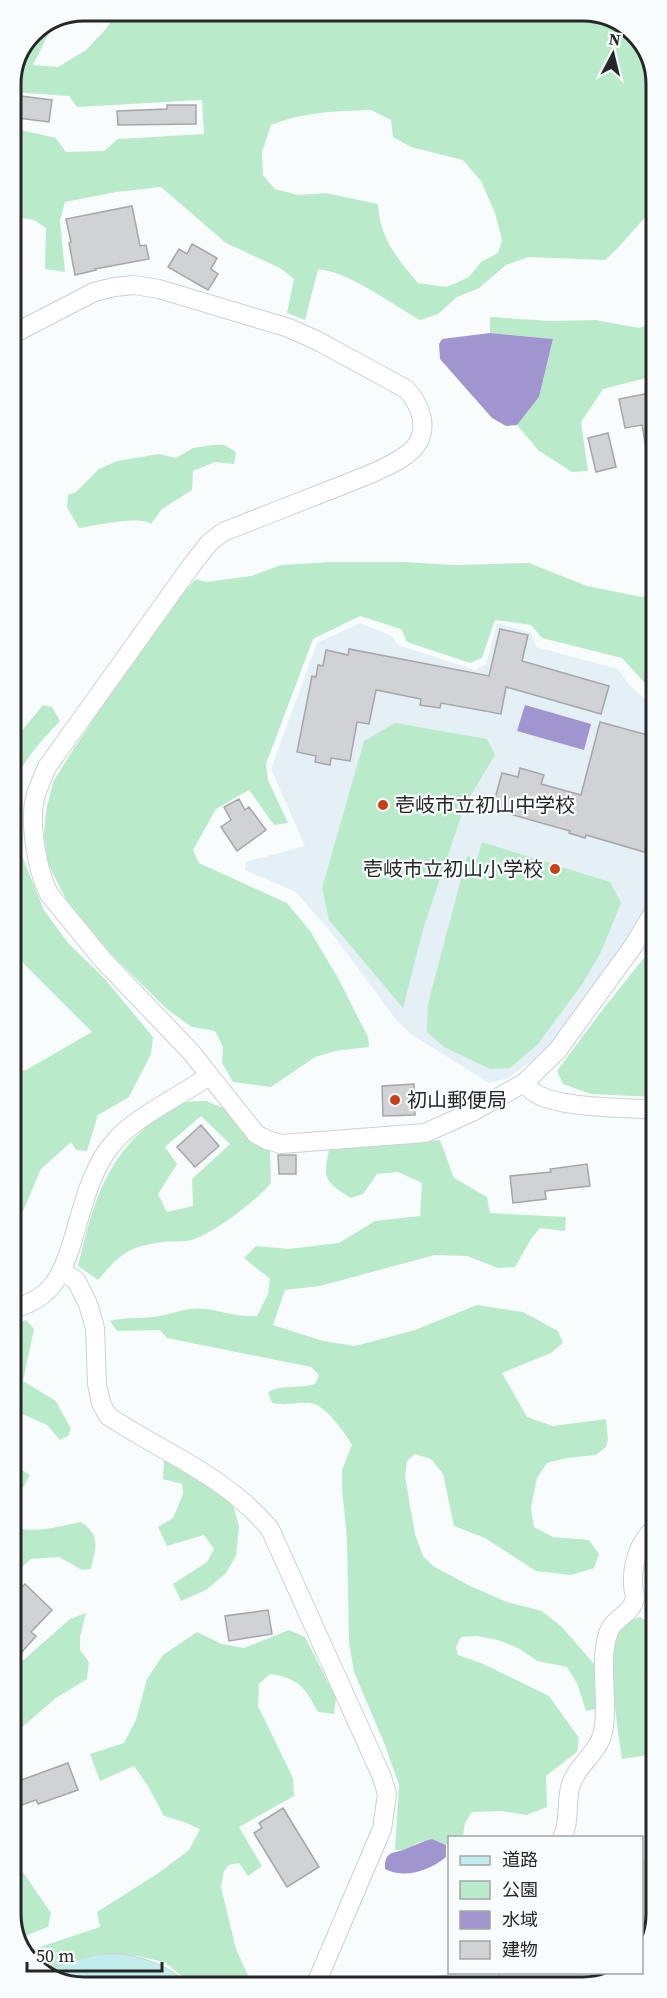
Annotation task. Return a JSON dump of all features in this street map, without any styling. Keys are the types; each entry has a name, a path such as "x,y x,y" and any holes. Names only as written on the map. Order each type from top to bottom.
{"main road":[{"path":"70,1975 99,1967 121,1967 158,1977"}],"street":[{"path":"21,330 94,292 134,285 159,289 278,325 318,341 406,389 416,400 420,411 421,435 415,447 405,456 364,476 223,532 209,543 47,767 35,798 34,831 44,883 49,894 102,959 191,1052 256,1134 281,1144 425,1133 472,1113 525,1083 557,1051 646,925"},
{"path":"21,1307 40,1297 54,1284 61,1271 102,1157 116,1139 143,1118 209,1076"},
{"path":"525,1083 533,1092 549,1099 646,1109"},
{"path":"61,1271 76,1280 88,1304 95,1328 97,1384 101,1403 108,1416 214,1478 255,1512 270,1529 382,1777 387,1794 382,1829 319,1977"},
{"path":"563,1836 567,1828 570,1786 578,1768 592,1755 601,1742 604,1725 605,1648 608,1631 616,1619 632,1606 635,1597 634,1567 639,1549 646,1538"}],"shaded area":[{"path":"360,623 392,636 398,645 475,670 486,664 497,623 531,633 536,647 618,669 630,686 646,700 646,911 612,964 543,1053 508,1078 489,1083 411,1034 397,1021 334,936 296,892 245,870 246,862 305,846 271,769 317,643"}],"green space":[{"path":"111,21 588,21 604,24 628,39 640,56 644,67 646,216 605,260 529,257 506,265 479,288 457,297 438,314 420,320 355,281 328,271 318,270 305,320 287,313 294,279 280,268 226,243 161,187 116,192 65,202 60,221 65,272 45,269 46,228 34,220 21,218 21,130 56,138 66,152 104,151 118,139 204,134 202,100 77,107 69,96 21,93 22,71 26,60 39,39 49,32 33,65 58,67 86,50","holes":["371,110 391,120 393,137 411,147 463,160 481,181 495,213 502,240 498,253 481,262 469,277 446,287 418,283 386,238 378,204 326,193 298,195 275,189 263,175 262,152 271,125 283,121 308,115"]},
{"path":"490,317 550,321 595,320 639,328 646,326 646,378 603,389 581,422 588,471 572,472 538,450 517,425 539,397 553,339 490,333"},
{"path":"224,445 236,452 234,464 215,462 193,471 192,490 162,509 151,524 128,521 79,528 67,507 68,495 76,492 99,469 117,461 159,454 176,458 193,448"},
{"path":"329,562 456,565 529,563 587,586 646,596 646,684 622,658 542,638 531,625 495,620 482,658 470,663 407,642 401,629 360,616 313,639 266,764 268,780 288,823 274,825 249,790 216,809 193,850 199,863 287,903 310,931 338,978 368,1037 369,1047 335,1051 315,1057 271,1087 233,1082 222,1063 223,1047 215,1031 192,1027 168,1010 112,955 67,901 48,864 44,836 46,811 53,782 168,609 196,579 206,582 251,576 281,565"},
{"path":"43,705 52,707 60,721 21,770 21,732"},
{"path":"395,723 487,739 495,755 465,805 424,926 403,1008 329,920 322,888 364,741"},
{"path":"482,842 610,882 621,903 601,952 583,983 538,1044 510,1068 490,1069 444,1047 427,1032 428,1004 467,856 477,859"},
{"path":"21,853 44,910 68,943 104,978 153,1037 151,1054 129,1097 98,1115 87,1151 76,1150 71,1142 41,1169 21,1216 21,1071 92,1032 24,964 21,958"},
{"path":"646,955 646,1097 591,1094 563,1084 557,1071"},
{"path":"206,1101 226,1109 246,1136 270,1151 271,1183 245,1207 212,1231 192,1240 164,1242 134,1249 119,1258 98,1280 78,1266 88,1227 108,1174 130,1143 154,1120 182,1104","holes":["201,1116 230,1144 192,1179 193,1206 167,1212 158,1194 177,1164 165,1147"]},
{"path":"440,1140 454,1178 487,1197 490,1213 566,1217 565,1231 540,1228 515,1267 498,1268 467,1256 435,1255 320,1286 285,1290 273,1325 323,1341 355,1346 415,1330 477,1305 523,1312 558,1331 563,1343 551,1353 502,1373 527,1417 553,1426 606,1419 608,1440 606,1447 596,1455 547,1463 537,1478 531,1508 534,1527 553,1537 589,1540 599,1554 594,1568 571,1575 536,1571 485,1538 454,1526 443,1474 431,1459 415,1454 407,1461 405,1476 415,1534 423,1556 433,1566 470,1586 507,1602 542,1611 562,1627 595,1665 596,1709 586,1711 577,1683 567,1667 537,1661 520,1649 498,1640 477,1636 461,1637 456,1647 458,1655 481,1663 549,1696 579,1738 577,1752 546,1776 547,1807 526,1815 501,1811 472,1812 465,1823 463,1835 448,1836 446,1845 432,1839 417,1843 406,1850 395,1850 399,1785 354,1672 349,1643 347,1538 342,1470 352,1445 334,1420 316,1405 272,1403 268,1392 279,1388 315,1384 319,1375 311,1367 167,1338 160,1330 117,1331 110,1321 152,1317 200,1308 257,1316 268,1294 270,1279 244,1258 256,1246 288,1249 339,1243 375,1221 420,1216 422,1183 398,1172 377,1174 363,1194 351,1198 331,1184 328,1179 326,1168 329,1150"},
{"path":"26,1320 34,1329 23,1381 56,1401 71,1429 68,1436 60,1440 47,1425 21,1414 21,1322"},
{"path":"164,1460 206,1481 233,1503 239,1527 236,1556 226,1573 206,1590 181,1601 173,1584 207,1562 214,1549 204,1535 167,1546 158,1527 173,1518 183,1494 182,1484 163,1479"},
{"path":"21,1470 30,1475 21,1492"},
{"path":"81,1522 92,1532 95,1548 91,1569 82,1570 59,1557 31,1559 21,1568 21,1529 38,1530"},
{"path":"86,1613 80,1637 80,1650 89,1662 87,1679 56,1698 21,1728 21,1662 70,1619"},
{"path":"640,1617 646,1621 646,1670 644,1672 646,1679 646,1755 622,1759 613,1679 613,1648 614,1632 628,1621"},
{"path":"289,1630 305,1637 336,1698 334,1714 318,1712 305,1690 295,1681 270,1674 259,1684 258,1706 293,1778 294,1796 239,1827 262,1866 248,1876 239,1863 229,1865 224,1871 221,1887 236,1949 249,1977 183,1977 164,1962 137,1956 111,1955 55,1970 52,1969 32,1950 100,1927 97,1912 157,1874 189,1850 200,1829 164,1816 134,1766 100,1781 90,1754 124,1743 136,1720 147,1679 163,1655 197,1632 222,1644 244,1648"},
{"path":"646,1856 646,1914 643,1935 643,1863"},
{"path":"21,1869 51,1913 48,1927 25,1936 21,1914"}],"water":[{"path":"490,333 553,339 539,397 517,425 506,426 492,418 440,359 439,344 442,339"},
{"path":"525,705 591,724 584,750 517,731"},
{"path":"432,1839 446,1845 446,1857 439,1862 417,1872 401,1873 385,1869 386,1858 392,1853"}],"building":[{"path":"21,96 52,100 49,122 21,118"},
{"path":"167,105 196,105 196,124 118,125 117,111 167,109"},
{"path":"132,206 140,246 146,245 149,259 75,275 66,219"},
{"path":"192,244 217,258 211,269 218,274 208,290 168,267 179,249 187,254"},
{"path":"646,394 646,449 642,425 625,428 619,399"},
{"path":"608,433 616,467 596,472 588,438"},
{"path":"500,629 528,635 522,661 609,686 601,714 506,687 501,714 441,703 440,708 420,705 421,699 376,690 369,724 357,722 350,761 331,758 330,765 315,762 316,756 297,752 312,676 316,677 318,665 323,666 326,650 348,655 349,649 489,676"},
{"path":"600,722 646,735 646,853 586,835 585,838 569,833 570,831 492,809 502,773 518,777 520,768 544,775 541,784 581,795"},
{"path":"239,799 245,810 249,807 266,830 237,851 221,827 231,820 224,807"},
{"path":"414,1084 415,1115 383,1116 382,1086"},
{"path":"201,1125 219,1146 195,1167 177,1147"},
{"path":"278,1155 296,1155 296,1174 279,1174"},
{"path":"587,1164 590,1186 545,1191 546,1199 513,1203 510,1176 551,1172 550,1169"},
{"path":"25,1584 52,1610 31,1632 36,1636 22,1652 21,1651 21,1588"},
{"path":"268,1610 272,1634 229,1641 225,1616"},
{"path":"68,1763 78,1790 38,1804 36,1800 21,1805 21,1780"},
{"path":"283,1808 319,1867 287,1887 254,1833 262,1828 259,1823"}],"place":[{"name":"壱岐市立初山中学校","path":"383,805"},
{"name":"壱岐市立初山小学校","path":"555,869"},
{"name":"初山郵便局","path":"395,1100"}]}
